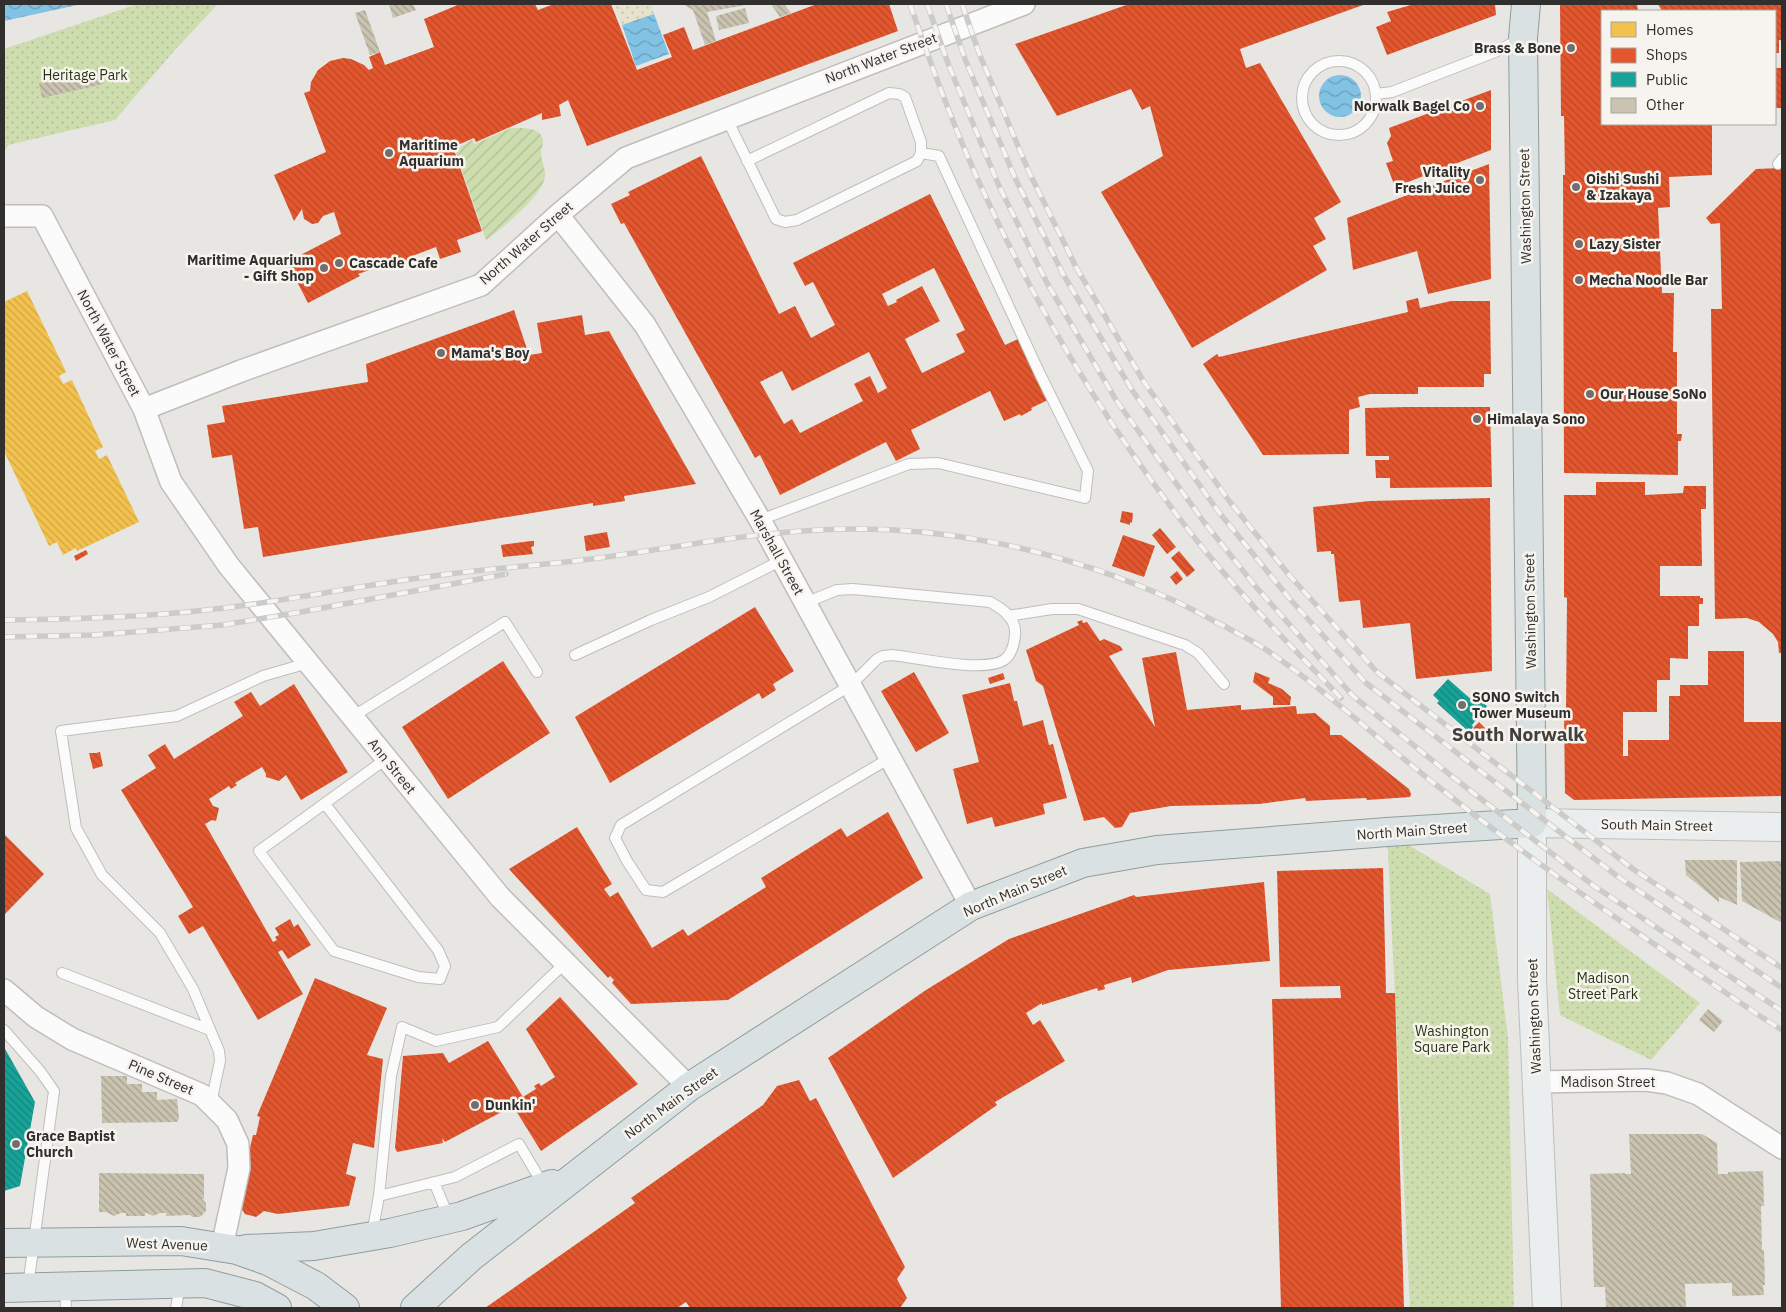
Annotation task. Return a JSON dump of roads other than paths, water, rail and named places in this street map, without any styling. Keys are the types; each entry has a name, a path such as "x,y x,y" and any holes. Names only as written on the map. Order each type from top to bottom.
{"main road":[{"name":"Washington Street","path":"1526,4 1523,38 1532,980 1547,1308"},
{"name":"South Main Street","path":"1532,823 1782,827"},
{"name":"North Main Street","path":"415,1308 471,1257 689,1087 971,906 1083,863 1157,850 1532,823"},
{"name":"North Main Street","path":"230,1248 314,1246 372,1236 449,1219 575,1176"},
{"name":"West Avenue","path":"4,1243 181,1241 230,1248 268,1261 316,1286 345,1308"},
{"path":"16,1288 66,1298 187,1292 255,1296 277,1308"}],"street":[{"name":"North Water Street","path":"4,216 42,216 144,409 481,285 558,215 626,158 1024,4"},
{"name":"Marshall Street","path":"558,215 645,325 760,520 971,906"},
{"name":"Ann Street","path":"144,409 171,482 229,566 500,897 689,1087"},
{"name":"Pine Street","path":"4,990 36,1017 72,1039 202,1095 227,1120 238,1144 239,1168 230,1248"},
{"name":"Madison Street","path":"1536,1082 1646,1080 1667,1083 1698,1094 1782,1148"}],"lane":[{"path":"1376,94 1392,92 1495,52 1523,38"},
{"path":"1345,61 1356,65 1366,72 1373,82 1376,94 1376,106 1371,118 1363,127 1352,133 1340,136 1328,134 1317,128 1308,119 1303,107 1302,95 1305,83 1312,73 1321,66 1333,62 1345,61"},
{"path":"727,119 747,161 776,219 785,222 797,220 917,161 921,153 921,142 905,97 889,93 747,161"},
{"path":"760,520 909,464 938,463 1085,498 1088,471 1039,372 939,156 921,153"},
{"path":"575,655 651,620 709,597 782,560"},
{"path":"806,604 837,590 853,589 990,602 999,607 1014,623 1015,635 1009,656 1002,662 980,666 893,655 877,658 851,685 621,825 615,838 626,861 646,890 663,892 890,758"},
{"path":"1008,616 1052,608 1078,609 1185,645 1198,653 1224,684"},
{"path":"352,717 505,622 537,672"},
{"path":"211,1103 220,1061 219,1051 193,989 160,933 102,875 76,828 61,731 177,716 262,676 308,663"},
{"path":"325,804 438,950 444,966 440,979 418,977 334,951 259,851 386,759"},
{"path":"372,1236 379,1196 391,1076 402,1027 436,1041 498,1027 565,963"},
{"path":"62,973 210,1030"},
{"path":"4,1030 29,1058 54,1091 34,1243 16,1288"},
{"path":"379,1196 455,1177 519,1144 545,1187"},
{"path":"434,1182 449,1219"}],"water":[{"path":"4,4 82,4 4,21"},
{"path":"654,14 669,54 636,66 622,25"},
{"path":"1344,75 1352,78 1358,84 1361,96 1358,108 1352,114 1336,117 1328,114 1322,108 1319,92 1322,84 1328,78"}],"railway":[{"path":"910,4 944,99 984,193 1028,282 1077,368 1131,452 1190,532 1244,596 1341,698"},
{"path":"927,4 949,66 999,186 1047,283 1116,400 1204,522 1256,587 1353,696 1454,778 1594,886 1782,1011"},
{"path":"946,4 965,59 1015,178 1063,274 1132,390 1218,511 1289,598 1366,683 1617,876 1782,988"},
{"path":"962,4 979,53 1029,172 1076,267 1144,382 1230,502 1290,576 1377,672 1633,869 1782,968"},
{"path":"4,620 114,617 197,611 441,575 575,561 774,533 851,529 899,530 994,542 1086,566 1131,582 1175,601 1263,648 1291,667 1418,771 1518,848 1638,933 1782,1030"},
{"path":"4,637 94,635 223,625 506,574"}],"place":[{"name":"Brass & Bone","path":"1571,48"},
{"name":"Norwalk Bagel Co","path":"1480,106"},
{"name":"Maritime Aquarium","path":"389,153"},
{"name":"Vitality Fresh Juice","path":"1480,180"},
{"name":"Oishi Sushi & Izakaya","path":"1576,187"},
{"name":"Lazy Sister","path":"1579,244"},
{"name":"Cascade Cafe","path":"339,263"},
{"name":"Maritime Aquarium - Gift Shop","path":"324,268"},
{"name":"Mecha Noodle Bar","path":"1579,280"},
{"name":"Mama's Boy","path":"441,353"},
{"name":"Our House SoNo","path":"1590,394"},
{"name":"Himalaya Sono","path":"1477,419"},
{"name":"SONO Switch Tower Museum","path":"1462,705"},
{"name":"Dunkin'","path":"475,1105"},
{"name":"Grace Baptist Church","path":"16,1144"}],"district":[{"name":"South Norwalk","path":"1518,734"}],"park label":[{"name":"Heritage Park","path":"85,75"},
{"name":"Madison Street Park","path":"1603,986"},
{"name":"Washington Square Park","path":"1452,1040"}]}
